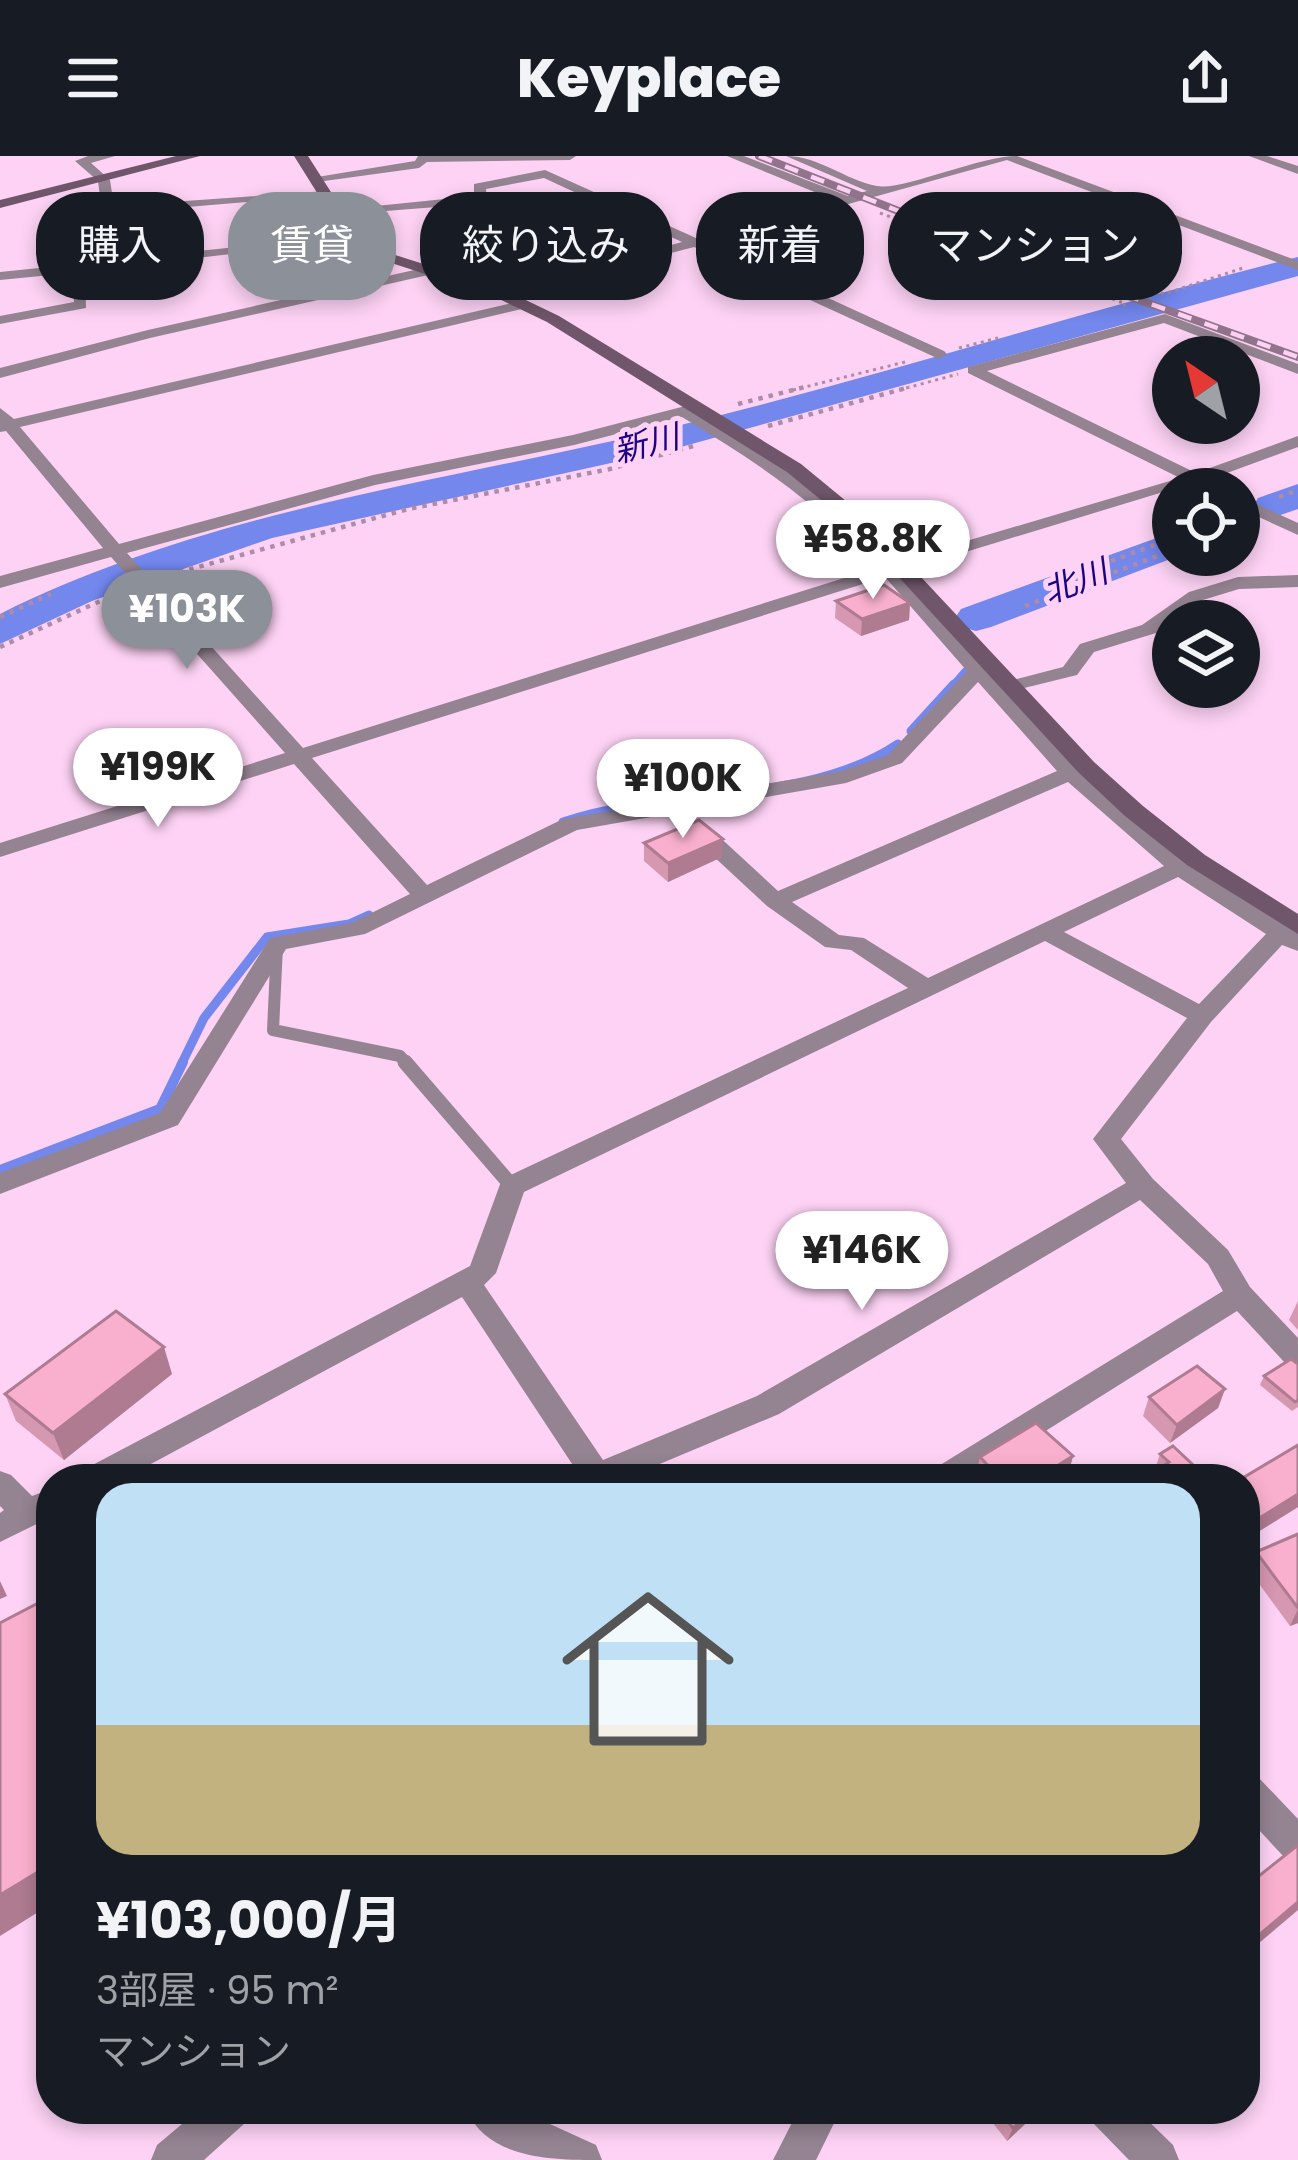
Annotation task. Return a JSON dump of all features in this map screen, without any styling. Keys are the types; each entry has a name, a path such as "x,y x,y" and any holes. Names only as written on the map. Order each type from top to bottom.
{"street":[{"path":"105,192 104,180 81,161 109,156"},
{"path":"0,204 194,156"},
{"path":"301,156 324,192"},
{"path":"317,178 392,170 418,164 423,157 570,156"},
{"path":"733,156 825,192"},
{"path":"792,156 877,191"},
{"path":"864,195 1008,156 1298,266"},
{"path":"1256,156 1298,170"},
{"path":"396,202 482,199 479,188 545,174 696,241"},
{"path":"1274,258 1298,252"},
{"path":"0,276 36,272"},
{"path":"0,373 420,273"},
{"path":"0,320 81,305 81,300"},
{"path":"516,300 794,468 856,520 1078,770 1188,864 1294,930 1202,1016 1106,1139 1143,1186 1218,1257 1240,1295 1298,1357"},
{"path":"823,300 939,354"},
{"path":"425,896 4,422 525,304"},
{"path":"973,370 1166,318 1298,369"},
{"path":"973,370 1173,468"},
{"path":"0,582 373,480 695,412"},
{"path":"1226,468 1298,441"},
{"path":"0,850 896,567 1152,492"},
{"path":"1260,511 1298,530"},
{"path":"0,1184 169,1120 278,943 357,929 571,824 846,777 895,759 994,675 1070,670 1087,648 1149,629 1196,596 1238,583 1298,581"},
{"path":"994,675 1078,770"},
{"path":"775,901 1078,770"},
{"path":"705,836 775,901 833,942 856,943 923,987"},
{"path":"122,1464 482,1273 512,1186 1188,864"},
{"path":"1042,930 1202,1016"},
{"path":"630,1464 765,1406 938,1308 1065,1226 1143,1186"},
{"path":"467,1282 589,1464"},
{"path":"970,1464 1240,1295"},
{"path":"0,1484 26,1514"},
{"path":"1260,1805 1298,1844"},
{"path":"172,2160 214,2124"},
{"path":"503,2124 580,2160"},
{"path":"794,2160 813,2124"},
{"path":"1122,2124 1158,2160"}],"lane":[{"path":"278,943 273,1030 400,1056 512,1186"}],"path":[{"path":"877,191 1164,294 1274,258"},
{"path":"864,207 1126,304 1106,310"},
{"path":"695,412 1001,337"},
{"path":"0,647 146,583 332,528 610,469 973,370"},
{"path":"1052,583 1152,546"},
{"path":"1024,607 1152,558"}],"building":[{"path":"884,585 910,603 862,619 836,601"},
{"path":"699,820 723,839 668,863 644,843"},
{"path":"116,1311 164,1347 53,1433 5,1394"},
{"path":"1291,1359 1298,1364 1295,1402 1264,1376"},
{"path":"1197,1366 1225,1389 1177,1425 1149,1397"},
{"path":"1036,1423 1073,1456 1060,1464 987,1464 980,1457"},
{"path":"1298,1445 1298,1494 1260,1518 1260,1468"},
{"path":"1173,1446 1192,1464 1166,1464 1160,1454"},
{"path":"1298,1534 1298,1608 1260,1557 1260,1550"},
{"path":"36,1604 36,1873 0,1895 0,1623"},
{"path":"1298,1845 1298,1902 1260,1934 1260,1875"}],"waterway":[{"name":"新川","path":"0,631 77,592 261,529 657,442 1298,266"},
{"name":"北川","path":"1272,506 1298,496"},
{"name":"北川","path":"976,618 1152,552"},
{"path":"952,687 966,671"},
{"path":"911,731 954,684"},
{"path":"563,822 647,803 822,777 861,764 898,744"},
{"path":"181,1065 204,1018 267,937 349,924 369,915"},
{"path":"0,1170 160,1109 183,1062"}],"railway":[{"path":"759,156 967,238 1298,357"}]}
